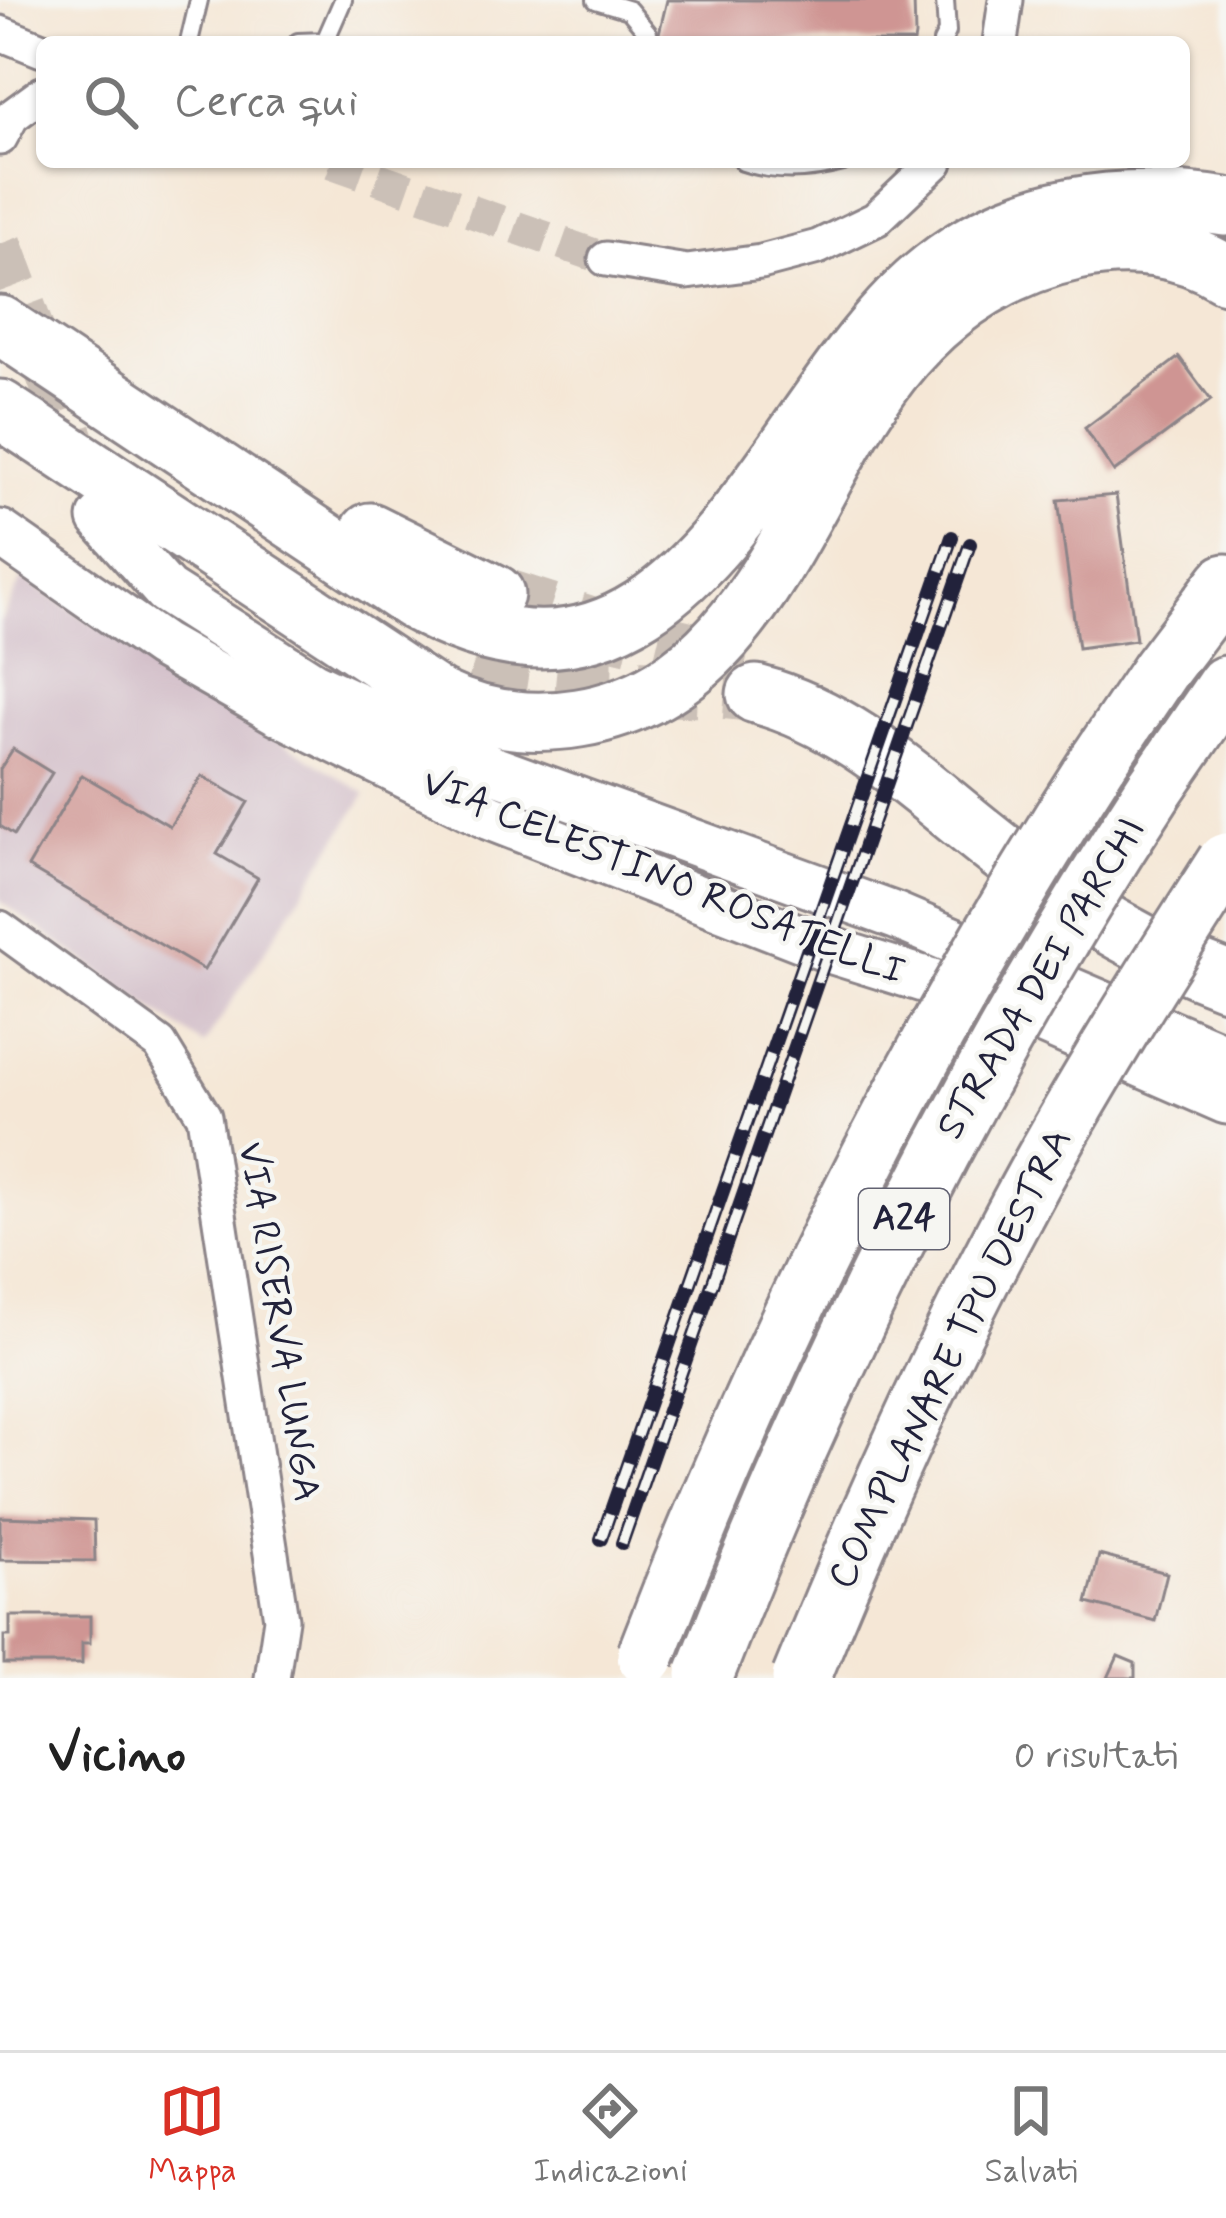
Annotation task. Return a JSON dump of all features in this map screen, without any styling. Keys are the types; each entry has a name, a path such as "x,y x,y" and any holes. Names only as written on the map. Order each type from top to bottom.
{"highway":[{"path":"0,325 414,601 470,629 538,640 578,634 616,621 646,605 690,570 752,502 839,371 877,323 917,284 969,246 1012,224 1103,200 1156,199 1226,207"},
{"path":"0,409 438,698 489,717 570,719 647,698 677,681 710,652 764,580 890,372 924,334 974,293 1042,259 1111,246 1171,251 1226,274"},
{"path":"0,292 364,528 420,560 495,593"},
{"path":"0,364 392,625 472,668"},
{"path":"1186,634 1226,566"},
{"path":"642,1667 804,1282 876,1140 968,974 1098,762 1226,583"},
{"path":"1226,946 1100,880 922,748 866,713 815,686 759,681 831,722 908,775 1005,855 1080,908 1226,980"},
{"name":"STRADA DEI PARCHI","path":"716,1677 791,1461 915,1198 1017,1012 1167,800 1226,685"},
{"name":"STRADA DEI PARCHI","path":"1167,800 1226,742"},
{"name":"COMPLANARE TPU DESTRA","path":"801,1678 882,1488 999,1244 1084,1090 1226,862"}],"street":[{"path":"1001,36 1006,0"},
{"path":"0,33 36,48"},
{"path":"0,138 12,116 36,98"},
{"path":"606,259 687,272 761,262 818,247 876,219 930,168"},
{"name":"VIA CELESTINO ROSATELLI","path":"101,518 166,591 332,694 492,770 896,916 1219,1087"},
{"name":"VIA CELESTINO ROSATELLI","path":"0,533 161,646 275,710 490,817 833,951 1006,1005 1219,1087"},
{"name":"VIA RISERVA LUNGA","path":"0,928 160,1044 204,1116 281,1618 272,1678"}],"lane":[{"path":"191,36 200,0"},
{"path":"327,36 343,0"},
{"path":"596,0 628,10 646,36"},
{"path":"944,0 944,36"},
{"path":"762,168 820,168"}],"shaded area":[{"path":"22,578 366,794 204,1045 0,901 0,623"}],"building":[{"path":"667,0 914,0 915,36 658,36"},
{"path":"1179,357 1211,400 1114,472 1085,428"},
{"path":"1116,495 1136,640 1078,648 1058,500"},
{"path":"13,749 52,773 14,835 0,826 0,769"},
{"path":"82,775 170,826 202,776 248,802 217,854 258,878 204,970 28,867"},
{"path":"0,1517 94,1520 95,1561 0,1560"},
{"path":"1099,1555 1167,1573 1155,1621 1087,1603"},
{"path":"10,1616 90,1616 90,1643 82,1643 82,1664 4,1664"},
{"path":"1118,1656 1135,1663 1135,1678 1108,1678"}],"tunnel":[{"path":"348,168 606,259"},
{"path":"0,244 86,476"},
{"path":"495,594 607,630 746,663"},
{"path":"472,668 542,683 756,694"}],"railway":[{"path":"601,1539 952,537"},
{"path":"622,1543 970,544"}]}
